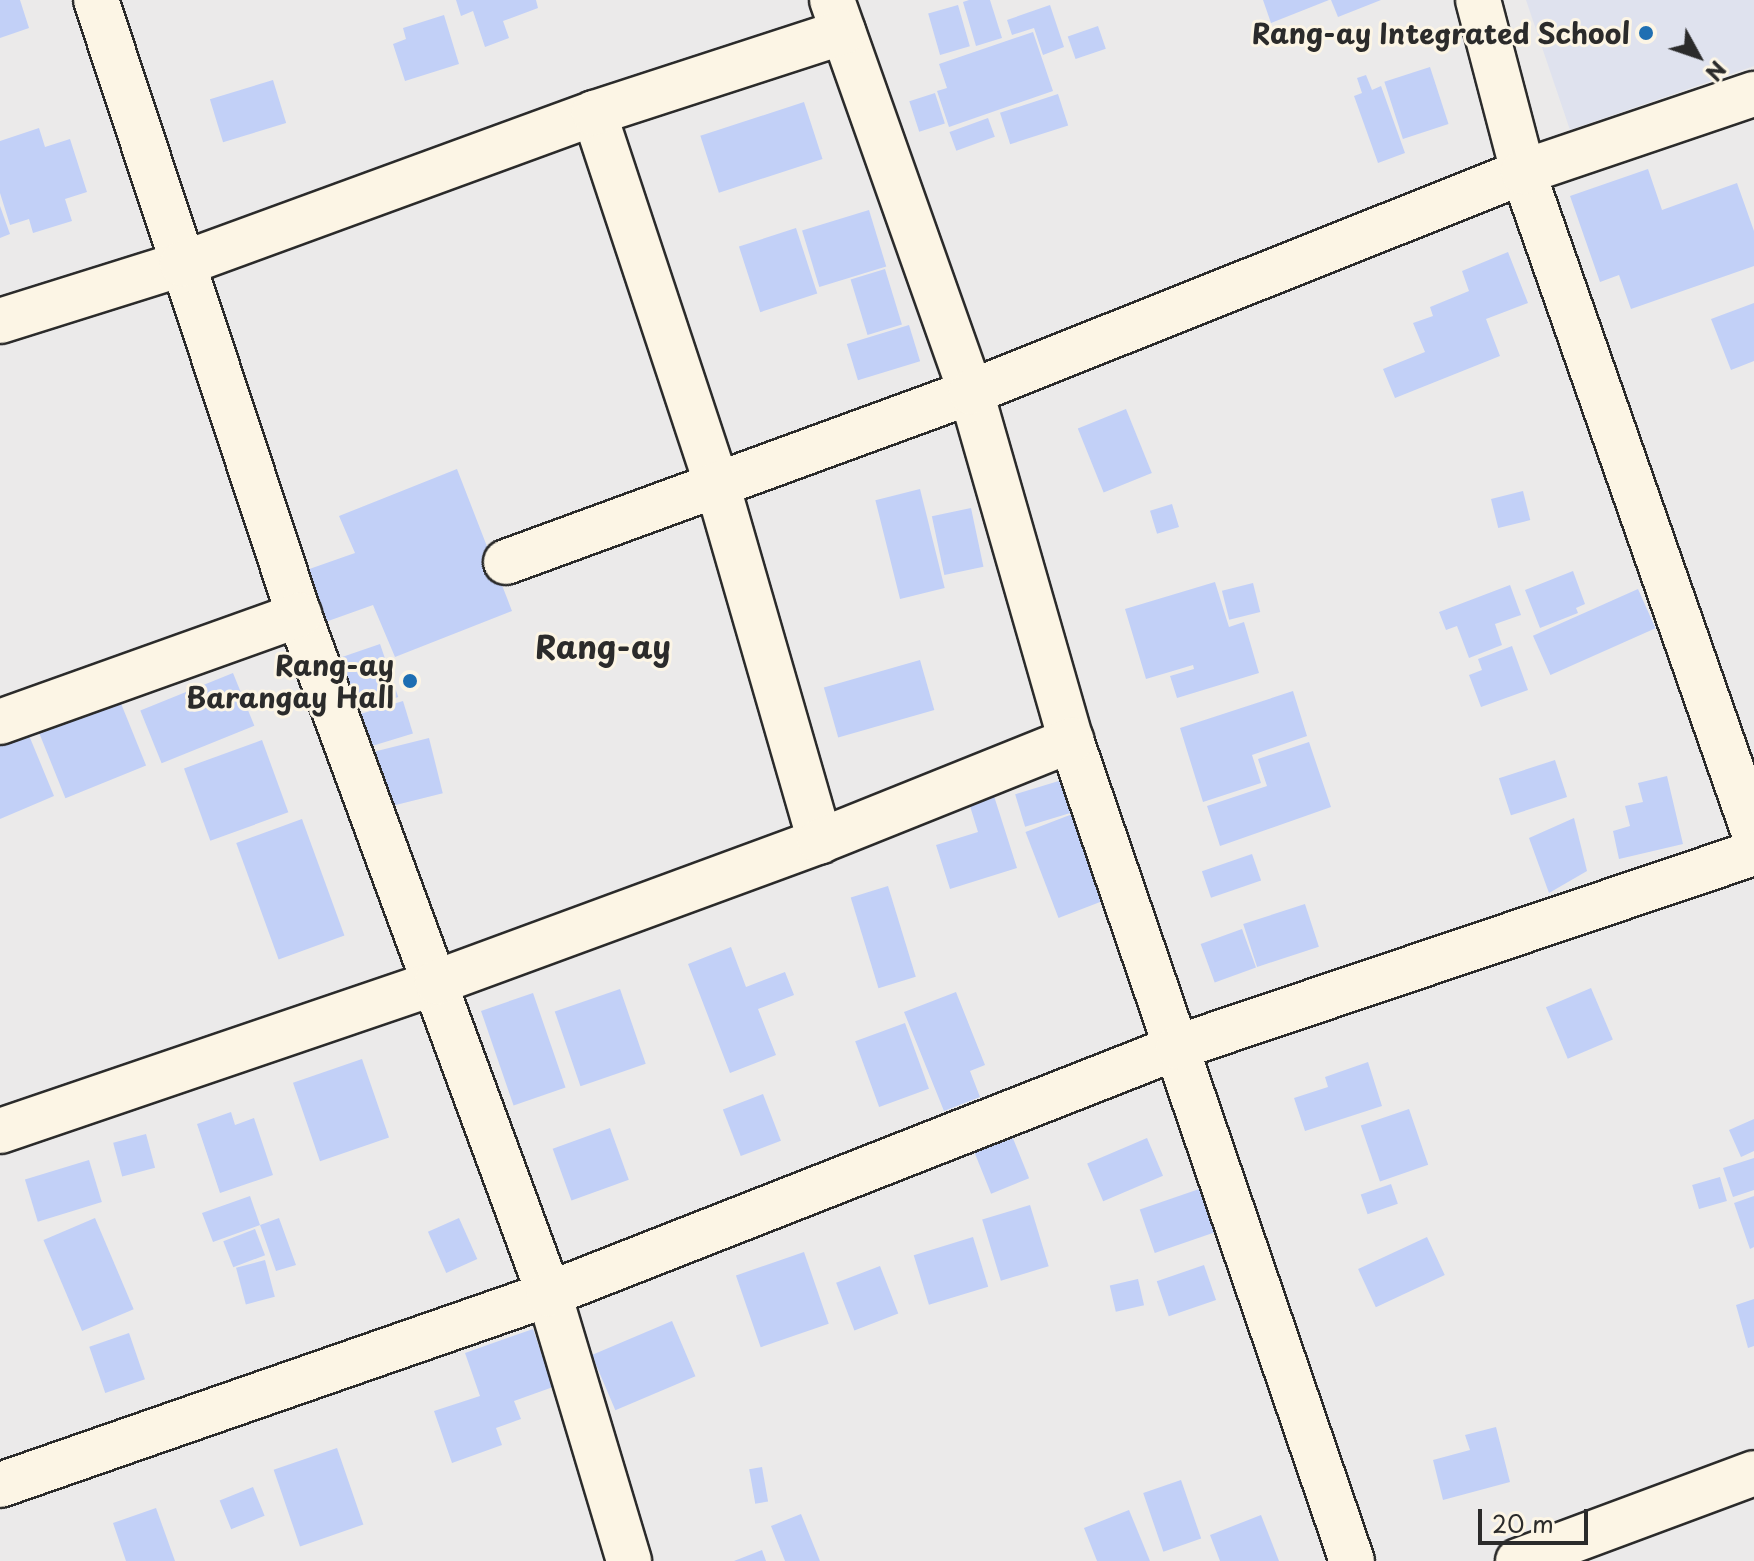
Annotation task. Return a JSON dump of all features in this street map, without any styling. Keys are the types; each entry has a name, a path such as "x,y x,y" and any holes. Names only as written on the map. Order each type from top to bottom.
{"street":[{"path":"96,0 299,615 437,982 549,1294 629,1561"},
{"path":"1478,0 1523,172 1754,833"},
{"path":"0,321 182,264 594,113 838,16 971,392 1071,740 1352,1561"},
{"path":"506,562 971,392 1523,172 1754,94"},
{"path":"594,113 717,484 820,841"},
{"path":"0,722 299,615"},
{"path":"0,1131 437,982 820,841 1071,740"},
{"path":"0,1485 549,1294 1178,1047 1754,853"},
{"path":"1518,1561 1754,1473"}],"shaded area":[{"name":"Rang-ay Integrated School","path":"1526,0 1754,0 1754,66 1570,130"}],"building":[{"path":"0,0 20,0 29,28 0,38"},
{"path":"456,0 536,0 538,8 503,21 509,38 485,47 473,11 461,16"},
{"path":"990,0 1002,38 976,46 963,2"},
{"path":"1263,0 1329,0 1271,23"},
{"path":"1331,0 1381,0 1338,17"},
{"path":"958,5 970,46 940,55 928,14"},
{"path":"1050,5 1064,47 1043,55 1034,28 1012,35 1007,20"},
{"path":"444,15 459,64 405,81 393,44 406,39 403,28"},
{"path":"1098,26 1106,49 1076,59 1068,36"},
{"path":"1033,32 1053,91 949,127 937,91 947,88 939,64"},
{"path":"1430,67 1449,124 1403,139 1384,82"},
{"path":"1366,75 1372,90 1381,86 1405,153 1378,163 1354,96 1362,93 1357,78"},
{"path":"273,80 286,123 223,142 210,99"},
{"path":"935,93 945,123 919,132 909,101"},
{"path":"1058,94 1068,125 1010,144 1000,113"},
{"path":"804,102 823,159 719,193 700,136"},
{"path":"988,118 995,137 956,151 949,132"},
{"path":"39,128 45,147 70,139 87,192 65,199 72,221 33,233 29,219 10,225 0,193 0,141"},
{"path":"1648,169 1662,210 1737,183 1754,231 1754,266 1631,309 1619,275 1600,282 1570,196"},
{"path":"0,206 10,234 0,238"},
{"path":"869,210 886,266 819,287 802,230"},
{"path":"796,228 817,294 760,312 739,247"},
{"path":"1508,252 1528,303 1486,319 1500,356 1395,398 1383,369 1425,352 1413,323 1433,316 1430,307 1469,291 1462,271"},
{"path":"885,269 902,324 868,335 851,280"},
{"path":"1754,303 1754,361 1731,370 1711,319"},
{"path":"909,325 920,361 858,380 847,344"},
{"path":"1126,409 1152,473 1104,492 1078,428"},
{"path":"457,469 512,611 395,657 373,605 317,625 298,573 355,553 339,516"},
{"path":"920,489 945,588 900,599 875,500"},
{"path":"1523,491 1530,520 1498,528 1491,499"},
{"path":"1172,504 1179,527 1157,534 1150,511"},
{"path":"971,508 983,567 944,575 932,516"},
{"path":"1573,571 1585,604 1576,608 1578,613 1540,628 1525,590"},
{"path":"1215,582 1229,627 1244,622 1259,673 1177,698 1170,676 1194,669 1193,665 1146,679 1125,609"},
{"path":"1253,583 1260,612 1229,620 1222,591"},
{"path":"1510,585 1521,615 1495,624 1502,645 1469,658 1457,626 1446,630 1439,612"},
{"path":"1638,589 1655,628 1550,675 1533,636"},
{"path":"380,644 398,697 354,712 336,659"},
{"path":"1512,646 1528,690 1481,707 1469,675 1482,670 1478,659"},
{"path":"920,660 934,710 838,738 824,688"},
{"path":"233,673 254,726 162,763 140,710"},
{"path":"1293,691 1307,736 1252,755 1261,783 1203,802 1180,728"},
{"path":"118,696 146,766 65,798 37,729"},
{"path":"403,701 413,734 361,749 351,717"},
{"path":"28,733 54,796 0,819 0,744"},
{"path":"429,738 443,793 379,809 365,754"},
{"path":"262,740 288,812 210,841 184,768"},
{"path":"1309,742 1331,807 1220,846 1207,806 1267,786 1258,759"},
{"path":"1555,760 1567,797 1511,815 1499,778"},
{"path":"1667,776 1683,844 1619,859 1613,831 1630,826 1625,806 1643,802 1638,783"},
{"path":"1062,780 1072,813 1025,827 1015,794"},
{"path":"994,796 1017,868 950,889 936,845 978,832 969,803"},
{"path":"1075,813 1108,899 1058,918 1026,832"},
{"path":"1574,818 1587,871 1549,893 1529,838"},
{"path":"302,819 344,936 279,959 236,843"},
{"path":"1252,854 1261,880 1211,898 1202,871"},
{"path":"888,886 916,977 878,988 851,897"},
{"path":"1305,904 1319,947 1257,967 1243,924"},
{"path":"1242,929 1256,968 1215,983 1201,944"},
{"path":"731,947 746,987 785,972 794,995 758,1009 776,1055 730,1073 688,964"},
{"path":"1591,988 1613,1040 1568,1059 1546,1007"},
{"path":"620,989 646,1064 580,1086 555,1011"},
{"path":"956,992 985,1065 970,1071 980,1097 944,1111 904,1012"},
{"path":"533,993 566,1088 514,1105 481,1011"},
{"path":"905,1023 929,1089 879,1107 855,1041"},
{"path":"362,1059 389,1137 320,1161 293,1083"},
{"path":"1368,1062 1382,1106 1305,1131 1294,1098 1328,1087 1325,1077"},
{"path":"763,1094 781,1141 741,1156 723,1109"},
{"path":"1409,1109 1428,1165 1380,1181 1361,1126"},
{"path":"231,1112 235,1125 254,1118 273,1175 220,1193 197,1124"},
{"path":"1754,1119 1754,1151 1741,1157 1729,1130"},
{"path":"610,1128 629,1180 571,1201 553,1149"},
{"path":"1010,1131 1029,1178 991,1194 972,1146"},
{"path":"146,1134 155,1168 122,1177 113,1143"},
{"path":"1147,1138 1163,1176 1103,1201 1087,1163"},
{"path":"1754,1158 1754,1190 1733,1197 1723,1168"},
{"path":"89,1160 102,1202 38,1222 25,1180"},
{"path":"1720,1177 1727,1201 1699,1209 1692,1185"},
{"path":"1391,1184 1398,1204 1368,1214 1361,1194"},
{"path":"1205,1187 1220,1230 1155,1253 1140,1209"},
{"path":"250,1196 260,1225 213,1242 202,1213"},
{"path":"1754,1196 1754,1247 1750,1249 1734,1203"},
{"path":"1030,1205 1049,1266 1001,1281 982,1220"},
{"path":"95,1218 134,1309 82,1331 43,1240"},
{"path":"279,1218 296,1265 276,1271 260,1225"},
{"path":"459,1218 477,1259 446,1273 428,1232"},
{"path":"255,1229 265,1255 233,1267 223,1241"},
{"path":"973,1237 988,1287 929,1305 914,1255"},
{"path":"1427,1237 1445,1275 1376,1307 1358,1269"},
{"path":"804,1252 829,1324 761,1347 736,1275"},
{"path":"265,1260 275,1297 246,1304 236,1268"},
{"path":"1204,1265 1216,1300 1169,1316 1157,1281"},
{"path":"880,1266 898,1314 854,1330 836,1283"},
{"path":"1138,1279 1144,1305 1116,1312 1110,1286"},
{"path":"1754,1299 1754,1346 1748,1348 1736,1305"},
{"path":"672,1321 695,1376 615,1410 592,1355"},
{"path":"533,1329 553,1387 514,1401 521,1419 496,1428 502,1445 452,1463 434,1411 480,1396 465,1353"},
{"path":"129,1333 145,1379 105,1393 89,1347"},
{"path":"1496,1427 1510,1482 1443,1500 1433,1460 1470,1450 1465,1435"},
{"path":"337,1448 363,1525 300,1546 274,1470"},
{"path":"762,1467 768,1501 755,1504 749,1469"},
{"path":"1181,1480 1201,1539 1163,1552 1143,1493"},
{"path":"253,1487 265,1516 231,1529 220,1500"},
{"path":"156,1508 175,1561 126,1561 113,1523"},
{"path":"1129,1510 1150,1561 1097,1561 1084,1528"},
{"path":"801,1514 820,1561 785,1561 771,1526"},
{"path":"1261,1515 1279,1561 1220,1561 1210,1535"},
{"path":"762,1550 766,1561 734,1561"}],"place":[{"name":"Rang-ay Integrated School","path":"1646,33"},
{"name":"Rang-ay Barangay Hall","path":"410,681"}],"district":[{"name":"Rang-ay","path":"603,646"}]}
